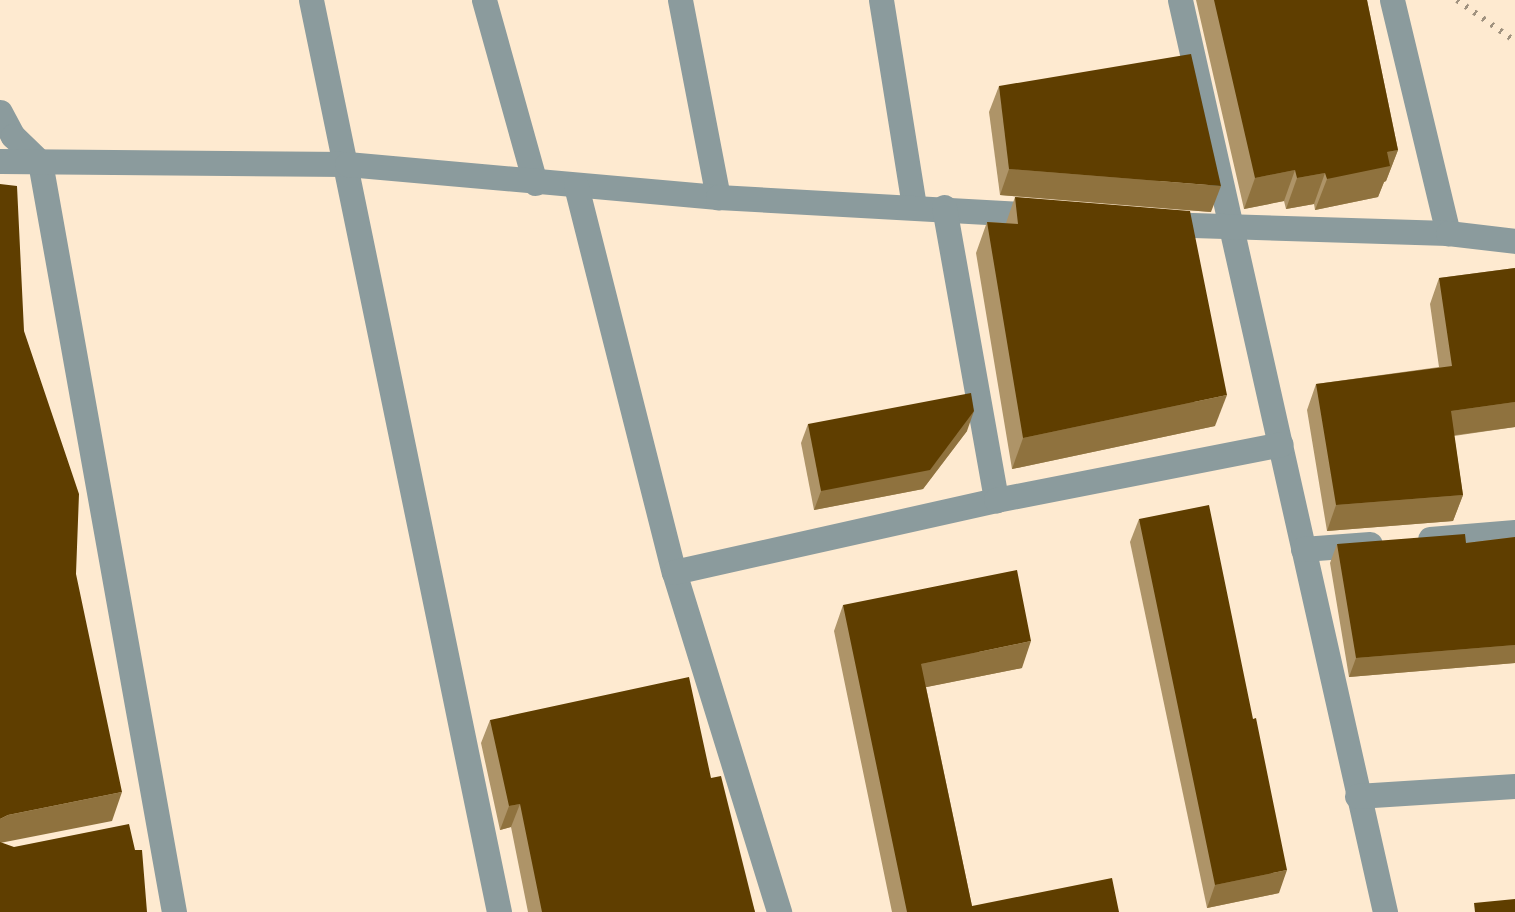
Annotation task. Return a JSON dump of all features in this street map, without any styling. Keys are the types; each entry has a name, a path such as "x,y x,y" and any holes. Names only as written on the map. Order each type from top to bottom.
{"street":[{"path":"311,0 498,912"},
{"path":"484,0 534,182"},
{"path":"680,0 718,197"},
{"path":"881,0 914,205"},
{"path":"1180,0 1385,912"},
{"path":"1392,0 1448,233"},
{"path":"0,112 14,136 40,162 146,831 174,912"},
{"path":"0,162 347,164 718,197 1059,216"},
{"path":"576,186 674,572 778,912"},
{"path":"944,207 996,500"},
{"path":"1135,222 1231,230 1448,233 1515,241"},
{"path":"674,572 996,500 1281,444"},
{"path":"1303,550 1515,532"},
{"path":"1357,796 1515,786"}],"path":[{"path":"1456,0 1515,41"}],"building":[{"path":"1214,0 1367,0 1398,150 1387,152 1390,166 1327,179 1325,173 1297,178 1295,170 1255,178"},
{"path":"1191,54 1221,186 1009,169 999,86"},
{"path":"0,184 17,186 24,331 79,494 76,574 122,792 0,819"},
{"path":"1015,197 1190,211 1227,395 1023,438 987,222 1018,224"},
{"path":"1515,268 1515,402 1451,411 1463,495 1336,505 1316,384 1452,366 1439,278"},
{"path":"971,393 974,411 930,470 821,491 808,424"},
{"path":"1209,505 1287,870 1215,885 1139,519"},
{"path":"1465,534 1466,543 1515,537 1515,645 1356,658 1337,544"},
{"path":"1017,570 1031,641 921,664 972,906 1112,878 1119,912 907,912 843,605"},
{"path":"689,677 711,778 721,776 755,912 542,912 520,804 509,806 490,720"},
{"path":"129,824 135,850 142,850 147,912 0,912 0,842 14,847"},
{"path":"1515,899 1515,912 1475,912 1474,903"}]}
